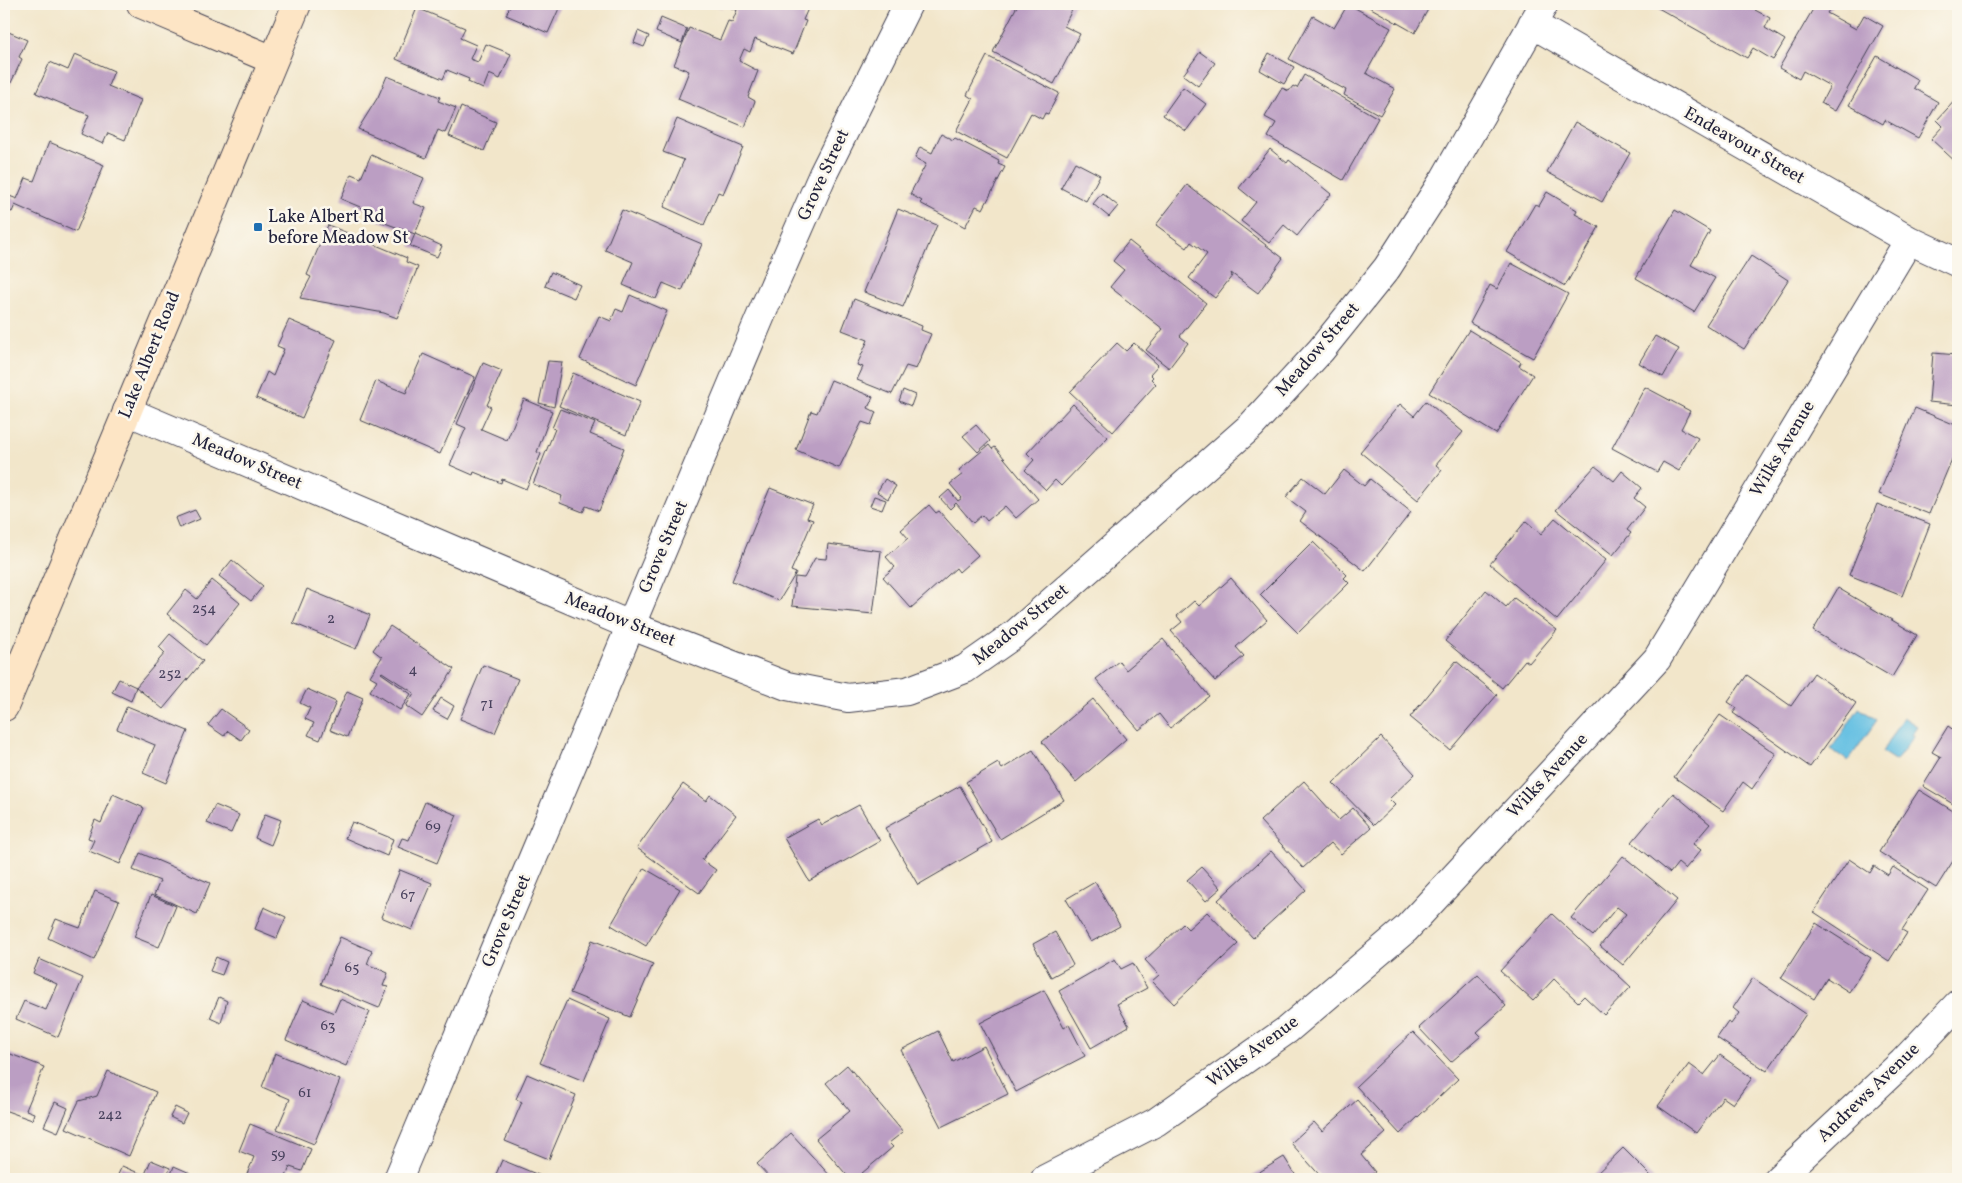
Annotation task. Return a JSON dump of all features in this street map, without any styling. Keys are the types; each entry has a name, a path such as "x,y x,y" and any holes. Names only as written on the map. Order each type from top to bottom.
{"main road":[{"path":"142,4 273,60"},
{"name":"Lake Albert Road","path":"4,707 297,4"}],"street":[{"name":"Grove Street","path":"398,1179 632,626 758,322 823,174 908,4"},
{"name":"Meadow Street","path":"127,411 632,626 787,686 848,698 907,691 966,669 1015,634 1250,426 1321,350 1387,268 1424,211 1445,178 1538,14"},
{"name":"Endeavour Street","path":"1538,14 1909,240 1958,263"},
{"name":"Wilks Avenue","path":"1045,1179 1156,1122 1287,1030 1406,929 1657,659 1909,240"},
{"name":"Andrews Avenue","path":"1778,1179 1903,1062 1958,1004"}],"water":[{"path":"1859,708 1877,720 1848,761 1831,749"},
{"path":"1903,717 1917,726 1911,735 1914,736 1896,761 1882,752"}],"building":[{"path":"511,4 561,4 548,33 506,15"},
{"path":"711,4 810,4 803,20 806,21 793,54 755,39 750,52 744,49 739,61 758,71 748,97 755,101 745,127 678,99 689,71 674,65 689,28 720,40 728,21 732,22 737,10 724,5 722,8"},
{"path":"1013,4 1075,4 1064,26 1080,34 1054,84 993,52 1017,6"},
{"path":"1348,4 1391,28 1366,73 1395,89 1380,115 1344,95 1346,90 1289,59 1313,16 1334,28"},
{"path":"1364,4 1431,4 1415,33"},
{"path":"1651,4 1759,4 1755,10 1770,18 1765,28 1785,40 1773,60 1753,48 1747,58"},
{"path":"1816,4 1833,4 1827,13 1856,29 1864,15 1883,26 1835,111 1821,103 1830,86 1803,71 1799,79 1779,68"},
{"path":"417,8 465,28 460,38 476,45 470,59 478,62 486,44 511,54 500,79 489,74 483,89 468,82 469,79 447,70 443,79 396,59"},
{"path":"661,18 687,29 682,43 656,32"},
{"path":"4,30 27,40 19,57 22,59 4,98"},
{"path":"638,31 649,36 644,47 634,43"},
{"path":"1200,52 1215,63 1198,86 1183,75"},
{"path":"1269,53 1294,67 1284,84 1260,70"},
{"path":"75,54 114,71 108,86 141,100 125,140 108,133 103,144 81,134 89,115 36,93 50,62 68,70"},
{"path":"987,56 1059,93 1048,114 1045,113 1042,119 1031,113 1007,158 956,131 973,99 967,95"},
{"path":"1877,56 1918,80 1914,88 1938,102 1918,138 1885,120 1883,124 1849,105"},
{"path":"1304,75 1378,118 1343,180 1268,137 1276,123 1265,117 1282,88 1289,91 1293,86 1297,88"},
{"path":"387,76 440,97 438,101 456,108 445,133 438,130 426,158 358,129 378,97"},
{"path":"1183,87 1206,104 1186,131 1163,115"},
{"path":"1958,97 1958,164 1931,139 1943,126 1937,120"},
{"path":"461,107 496,122 484,151 449,136"},
{"path":"677,119 743,147 723,194 718,192 704,225 664,207 684,160 663,152"},
{"path":"1575,122 1630,153 1602,202 1547,172"},
{"path":"941,134 953,140 955,138 999,161 998,164 1005,167 983,209 976,206 965,227 920,203 922,201 910,194 926,164 915,158 920,147 932,153"},
{"path":"49,142 104,165 76,232 15,205 12,212 4,208 7,195 17,199 26,178 34,181"},
{"path":"1270,149 1287,163 1289,160 1331,194 1297,236 1284,225 1269,243 1241,221 1256,202 1239,188"},
{"path":"371,155 424,178 413,203 426,208 415,234 374,219 377,214 341,199 351,174 361,178"},
{"path":"1075,162 1100,175 1086,201 1061,188"},
{"path":"1187,185 1283,258 1258,293 1231,273 1232,276 1215,298 1189,278 1207,254 1191,242 1187,248 1156,225"},
{"path":"1547,192 1577,210 1575,214 1599,227 1565,286 1507,252 1535,204 1539,206"},
{"path":"1102,193 1118,206 1109,217 1093,204"},
{"path":"898,209 937,225 903,307 864,292"},
{"path":"622,210 702,244 682,291 663,283 656,299 623,285 633,262 605,250"},
{"path":"1675,210 1710,231 1691,265 1715,278 1694,312 1636,278"},
{"path":"328,225 407,258 406,262 418,267 397,318 384,313 300,298 311,277 307,275"},
{"path":"415,234 442,246 437,257 410,246"},
{"path":"1129,241 1206,303 1180,336 1188,343 1169,368 1146,350 1163,329 1110,287 1124,270 1113,261"},
{"path":"1751,256 1788,280 1744,349 1706,325"},
{"path":"1511,263 1568,294 1533,358 1470,323 1490,285 1497,289"},
{"path":"551,272 580,285 574,298 545,286"},
{"path":"630,295 667,311 636,385 580,359 599,316 611,321 616,309 623,312"},
{"path":"854,299 922,326 921,330 931,334 916,369 906,366 892,394 857,380 863,367 857,365 868,340 842,330"},
{"path":"289,320 336,340 302,418 256,398 267,372 273,376 284,349 277,346"},
{"path":"1469,330 1521,362 1519,366 1533,375 1496,434 1429,393"},
{"path":"1655,336 1679,349 1663,377 1639,363"},
{"path":"1117,343 1126,351 1134,343 1158,365 1150,374 1153,377 1151,379 1156,384 1113,432 1070,392"},
{"path":"1933,353 1958,355 1958,405 1929,402"},
{"path":"423,354 475,377 440,454 360,420 376,381 406,393"},
{"path":"548,361 562,362 554,407 539,403"},
{"path":"483,363 502,371 487,405 491,407 481,429 507,440 524,399 552,411 537,452 541,454 526,489 502,479 501,483 474,472 473,475 450,465 466,428 457,424"},
{"path":"573,373 640,402 626,435 559,406"},
{"path":"831,380 873,397 868,408 876,412 871,425 862,422 839,468 796,450 811,411 817,413"},
{"path":"1645,387 1690,411 1681,429 1698,438 1679,471 1663,462 1657,472 1612,448"},
{"path":"903,390 915,395 911,406 899,401"},
{"path":"1426,401 1463,432 1436,465 1442,470 1418,500 1360,452 1400,404 1414,416"},
{"path":"1073,404 1108,437 1061,486 1055,480 1046,490 1025,470 1034,460 1027,453"},
{"path":"1915,408 1958,426 1958,461 1952,459 1929,514 1879,494"},
{"path":"560,409 595,423 590,434 624,448 599,511 586,506 583,512 560,503 562,496 533,484 555,429 552,428"},
{"path":"976,425 990,441 978,452 963,436"},
{"path":"989,445 992,449 995,447 1038,499 1016,518 1005,506 987,521 982,515 973,523 956,503 950,509 940,498 949,490 958,501 962,498 950,484 963,474 959,470"},
{"path":"1595,466 1614,481 1622,471 1642,488 1634,498 1645,507 1627,530 1631,533 1613,555 1556,510"},
{"path":"1344,470 1364,486 1370,479 1411,512 1365,571 1300,521 1306,512 1286,497 1303,477 1325,494"},
{"path":"885,479 896,486 888,499 877,492"},
{"path":"770,488 813,505 807,518 813,520 791,571 796,573 779,601 732,581"},
{"path":"874,496 886,500 882,510 870,506"},
{"path":"1877,504 1930,524 1902,596 1849,575"},
{"path":"929,505 936,513 939,511 978,555 959,572 956,568 911,608 883,577 895,567 886,557 908,538 901,530"},
{"path":"195,510 200,519 179,528 175,518"},
{"path":"1555,518 1606,560 1557,620 1490,564 1526,521 1541,534"},
{"path":"1313,542 1347,575 1344,578 1349,583 1298,633 1260,595"},
{"path":"828,544 881,551 873,614 792,606 795,577 804,578 815,558 826,559"},
{"path":"232,560 263,586 251,601 219,576"},
{"path":"1231,578 1267,620 1236,647 1244,656 1215,681 1171,631 1182,622 1177,616 1194,601 1199,606"},
{"path":"212,580 240,603 206,645 167,614 186,590 197,599"},
{"path":"1838,588 1917,635 1892,677 1813,631"},
{"path":"307,589 370,615 356,649 293,623"},
{"path":"1486,590 1506,607 1514,598 1557,630 1529,663 1525,660 1502,688 1445,641"},
{"path":"390,626 454,669 422,717 406,706 414,693 382,672 411,694 400,710 370,691 377,680 370,676 382,657 373,650"},
{"path":"170,634 203,661 163,709 136,687 165,653 159,647"},
{"path":"1163,639 1209,696 1170,728 1159,714 1139,730 1096,679 1119,661 1126,670"},
{"path":"1456,661 1497,695 1450,750 1410,717"},
{"path":"483,665 518,679 495,733 460,719"},
{"path":"1814,673 1856,703 1810,767 1733,713 1737,708 1728,702 1747,675 1791,706"},
{"path":"119,679 136,687 131,701 112,692"},
{"path":"307,689 336,702 320,740 308,735 314,723 305,719 310,708 300,703"},
{"path":"347,691 363,698 347,737 330,730"},
{"path":"441,698 454,706 447,719 433,711"},
{"path":"1093,699 1126,739 1076,782 1042,742"},
{"path":"127,706 188,731 166,783 143,773 155,745 117,729"},
{"path":"221,709 249,729 241,740 228,731 224,736 208,725"},
{"path":"1720,715 1776,754 1752,789 1743,782 1723,811 1674,777"},
{"path":"1958,725 1958,807 1923,786 1941,757 1932,752 1948,726 1955,731"},
{"path":"1381,737 1415,774 1389,799 1395,805 1374,825 1333,783"},
{"path":"1033,750 1064,800 1000,839 966,782 998,763 1002,769"},
{"path":"1304,781 1339,820 1353,808 1371,828 1341,854 1331,843 1303,868 1260,821"},
{"path":"683,784 706,801 710,795 736,815 702,860 716,870 699,893 637,848"},
{"path":"960,786 992,842 918,885 885,828"},
{"path":"1919,790 1958,814 1958,853 1936,888 1879,852"},
{"path":"1673,793 1710,824 1693,844 1701,850 1685,869 1678,863 1670,873 1632,842"},
{"path":"113,794 144,808 120,864 89,851 94,840 88,838 95,820 101,823"},
{"path":"425,802 457,815 437,863 398,847 402,838 409,840"},
{"path":"215,805 239,815 231,833 207,823"},
{"path":"859,805 880,841 809,881 784,838 818,819 822,825"},
{"path":"265,814 281,820 271,845 255,838"},
{"path":"352,822 393,839 387,856 345,838"},
{"path":"1271,851 1306,890 1253,938 1218,900"},
{"path":"140,853 210,883 197,914 154,895 160,881 133,870"},
{"path":"1623,856 1677,900 1623,965 1600,946 1626,914 1617,907 1593,936 1571,918"},
{"path":"1849,859 1870,873 1874,866 1888,875 1893,867 1928,890 1902,930 1907,933 1889,961 1814,912"},
{"path":"1202,867 1221,888 1206,901 1187,880"},
{"path":"644,868 680,889 646,946 611,925"},
{"path":"400,870 432,883 412,930 381,917"},
{"path":"1095,882 1120,926 1091,942 1066,899"},
{"path":"95,891 119,901 94,960 48,938 56,919 80,928"},
{"path":"151,895 176,906 159,947 134,937"},
{"path":"264,907 286,917 277,938 255,929"},
{"path":"1207,912 1238,944 1174,1004 1152,981 1159,975 1145,960 1183,924 1188,929"},
{"path":"1552,914 1631,987 1604,1015 1584,996 1578,1002 1554,979 1533,1001 1500,971"},
{"path":"1816,923 1871,958 1849,992 1827,978 1814,999 1781,978"},
{"path":"1055,932 1073,965 1051,977 1033,944"},
{"path":"340,937 372,951 367,964 388,973 383,986 388,987 379,1008 321,984"},
{"path":"592,940 653,964 630,1017 570,993"},
{"path":"216,957 227,962 222,975 210,971"},
{"path":"39,959 83,978 58,1037 16,1019 24,1001 46,1010 57,984 33,973"},
{"path":"1115,959 1121,969 1133,963 1147,988 1117,1004 1129,1026 1091,1048 1059,991"},
{"path":"1478,974 1506,1006 1477,1032 1481,1036 1451,1062 1419,1028"},
{"path":"1753,978 1806,1014 1767,1071 1717,1038 1728,1022 1731,1024 1739,1013 1733,1008"},
{"path":"1044,990 1064,1028 1069,1025 1085,1056 1016,1092 980,1023"},
{"path":"219,997 227,1001 221,1023 210,1018"},
{"path":"340,999 370,1012 346,1066 286,1040 303,1000 334,1013"},
{"path":"567,1000 610,1019 584,1081 540,1063"},
{"path":"938,1031 953,1062 984,1046 1008,1094 941,1127 901,1050"},
{"path":"1413,1032 1458,1079 1400,1134 1356,1086"},
{"path":"8,1053 44,1067 26,1110 34,1113 32,1120 4,1110 4,1063"},
{"path":"275,1053 340,1080 314,1144 277,1129 290,1099 262,1087"},
{"path":"1720,1055 1752,1078 1733,1104 1723,1097 1696,1133 1658,1106 1689,1064 1704,1075"},
{"path":"847,1065 903,1132 889,1143 893,1147 855,1179 850,1179 816,1139 850,1111 826,1083"},
{"path":"108,1071 156,1092 129,1156 66,1128 79,1101 97,1096"},
{"path":"527,1074 576,1095 549,1159 505,1141 522,1102 516,1099"},
{"path":"1357,1100 1386,1133 1361,1155 1375,1172 1367,1179 1323,1179 1291,1143 1314,1122 1322,1131"},
{"path":"55,1102 68,1108 58,1132 44,1126"},
{"path":"175,1107 187,1113 182,1123 170,1117"},
{"path":"250,1124 311,1149 302,1171 290,1167 285,1179 245,1179 254,1157 239,1151"},
{"path":"791,1133 833,1179 771,1179 757,1164"},
{"path":"1623,1148 1654,1179 1591,1179"},
{"path":"1284,1157 1298,1179 1248,1179"},
{"path":"151,1160 170,1168 166,1179 143,1179"},
{"path":"502,1160 541,1176 539,1179 494,1179"},
{"path":"122,1166 141,1174 138,1179 116,1179"},
{"path":"174,1166 190,1173 187,1179 170,1177"}],"place":[{"name":"Lake Albert Rd before Meadow St","path":"258,227"}]}
